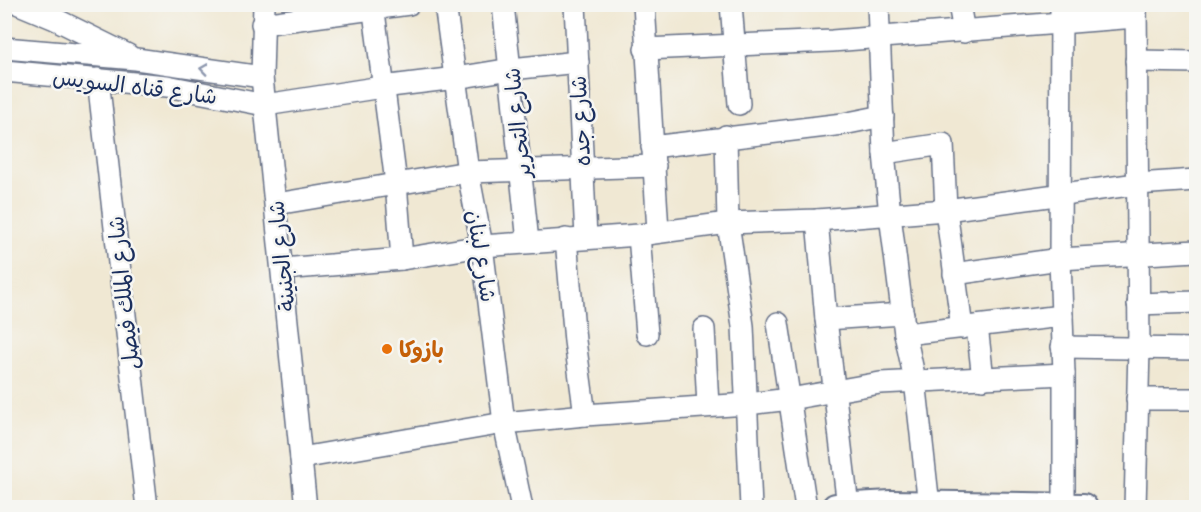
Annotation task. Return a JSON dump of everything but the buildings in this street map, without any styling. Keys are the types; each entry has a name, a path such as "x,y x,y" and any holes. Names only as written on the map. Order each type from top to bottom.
{"main road":[{"path":"836,507 891,505 1083,507"}],"street":[{"path":"19,4 136,59"},
{"path":"263,14 409,4"},
{"name":"شارع لبنان","path":"445,4 468,172 482,246 504,423 522,507"},
{"name":"شارع التحرير","path":"503,4 528,242"},
{"name":"شارع جده","path":"574,4 582,169 576,238 575,341 585,415"},
{"path":"644,4 653,156 648,233 647,334"},
{"path":"730,4 739,104"},
{"path":"878,4 884,153 890,215 904,324 915,380 929,506"},
{"path":"959,4 964,32"},
{"path":"373,7 396,183 402,259"},
{"path":"645,49 964,32 1062,14 1136,11 1139,348 1135,507"},
{"name":"شارع الجنينة","path":"263,14 262,78 306,507"},
{"path":"1062,14 1060,259 1064,374 1064,507"},
{"name":"شارع قناه السويس","path":"4,48 136,59 262,78"},
{"path":"1136,61 1197,62"},
{"name":"شارع قناه السويس","path":"4,71 166,86 265,105 511,69 578,62"},
{"name":"شارع الملك فيصل","path":"98,79 147,507"},
{"path":"276,204 468,172 582,169 653,156 726,136 843,124 883,116"},
{"path":"726,136 728,223 743,326 751,507"},
{"path":"884,153 943,144 946,210 954,274 983,379"},
{"path":"283,269 402,259 482,246 648,233 728,223 817,220 946,210 1061,193 1197,180"},
{"path":"817,220 825,319 848,507"},
{"path":"954,274 1060,259 1197,251"},
{"path":"1138,304 1197,302"},
{"path":"825,319 970,327 1062,316"},
{"path":"778,323 806,507"},
{"path":"704,329 708,406"},
{"path":"1062,347 1197,349"},
{"path":"301,458 504,423 747,404 880,383 1064,374"},
{"path":"1137,399 1197,399"}],"place":[{"name":"بازوكا","path":"387,349"}]}
